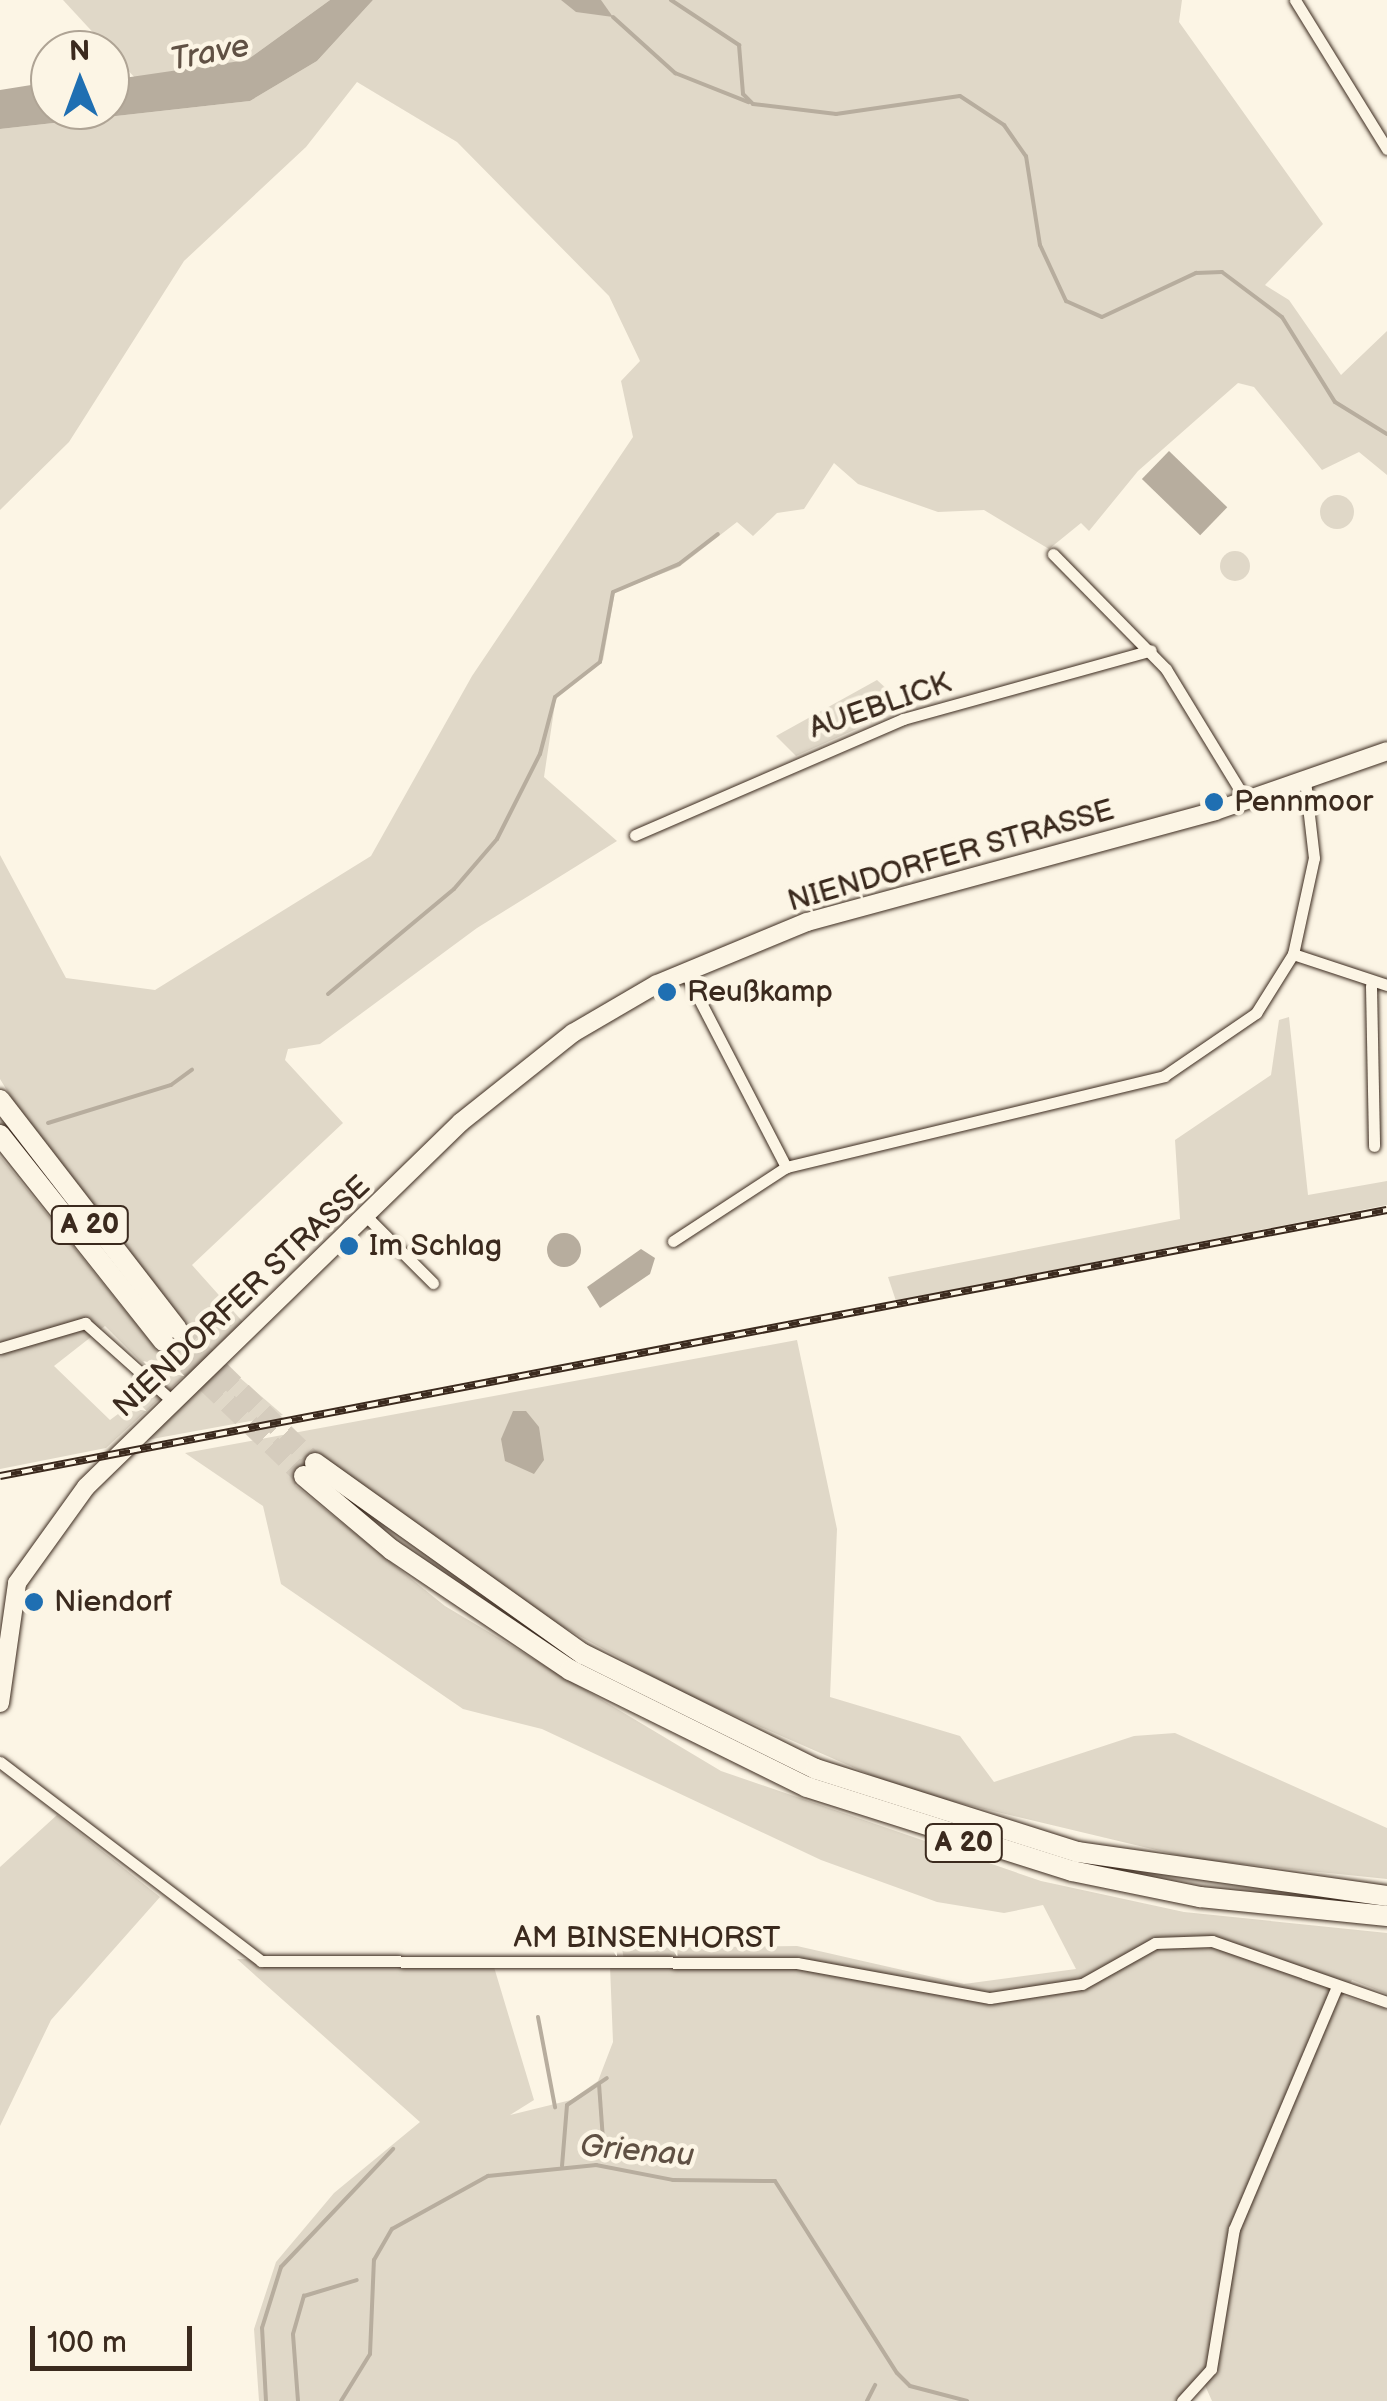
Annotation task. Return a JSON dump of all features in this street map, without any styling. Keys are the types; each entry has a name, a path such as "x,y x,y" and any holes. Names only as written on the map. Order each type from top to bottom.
{"highway":[{"name":"A 20","path":"0,1100 170,1335 0,1135"},
{"name":"A 20","path":"1387,1896 1078,1852 816,1769 583,1654 491,1597 309,1470 392,1550 570,1670 807,1787 1072,1872 1200,1897 1387,1916"}],"main road":[{"name":"NIENDORFER STRASSE","path":"0,1703 18,1583 110,1461 170,1399 368,1218 462,1122 550,1050 686,972 855,907 1246,800 1387,752"}],"street":[{"path":"1295,0 1387,149"},
{"path":"1053,554 1151,650 1246,800"},
{"name":"AUEBLICK","path":"635,834 903,719 1151,650"},
{"path":"673,1240 786,1167 1164,1076 1256,1013 1293,954 1314,858 1305,780"},
{"path":"1293,954 1371,986 1387,985"},
{"path":"686,972 786,1167"},
{"path":"1371,986 1374,1146"},
{"path":"368,1218 434,1283"},
{"path":"0,1348 86,1324 170,1399"},
{"name":"AM BINSENHORST","path":"0,1762 261,1961 797,1963 990,1998 1082,1984 1155,1944 1212,1941 1387,2002"},
{"path":"1182,2401 1211,2369 1234,2229 1336,1986"}],"shaded area":[{"path":"63,0 330,0 247,60 136,79 130,73 130,30 91,30"},
{"path":"330,0 373,0 317,61 250,101 130,114 130,77 247,60"},
{"path":"373,0 1182,0 1179,22 1323,224 1265,285 1289,300 1341,375 1387,331 1387,475 1359,452 1322,470 1254,387 1238,383 1138,471 1089,531 1081,523 1049,549 984,510 938,512 858,484 834,463 804,509 777,513 753,536 737,522 679,567 615,592 603,660 556,697 544,777 617,841 477,928 320,1044 288,1049 285,1060 343,1123 192,1265 243,1322 106,1448 0,1469 0,1156 157,1350 186,1324 57,1173 0,1079 0,855 66,978 155,990 371,856 472,676 633,437 621,381 640,361 609,296 457,142 357,82 306,147 184,261 69,442 0,510 0,129 30,126 30,130 130,130 130,114 250,101 317,61","holes":["105,1326 161,1382 110,1420 54,1366"]},
{"path":"561,0 601,0 613,17 576,12"},
{"path":"30,85 30,126 0,129 0,90"},
{"path":"1169,451 1227,507 1200,535 1142,479"},
{"path":"1337,495 1349,500 1354,512 1349,524 1337,529 1325,524 1320,512 1325,500"},
{"path":"1235,551 1245,556 1250,566 1245,576 1235,581 1225,576 1220,566 1225,556"},
{"path":"877,680 889,691 879,719 796,756 776,736"},
{"path":"1289,1017 1308,1195 1387,1181 1387,1205 896,1301 888,1277 1180,1219 1175,1140 1271,1075 1279,1020"},
{"path":"564,1233 576,1238 581,1250 576,1262 564,1267 552,1262 547,1250 552,1238"},
{"path":"641,1249 655,1258 650,1274 600,1308 587,1287"},
{"path":"797,1340 837,1529 830,1697 960,1736 994,1782 1134,1736 1175,1733 1387,1828 1387,1879 1194,1859 905,1790 683,1693 498,1591 322,1455 295,1485 445,1606 721,1771 1041,1881 1184,1912 1387,1933 1387,1994 1352,1980 1343,1996 1387,2009 1387,2401 1212,2401 1203,2381 1182,2401 259,2401 254,2329 276,2262 334,2193 420,2122 237,1959 494,1967 534,2100 510,2115 571,2100 598,2081 613,2042 610,1966 625,1966 622,1948 797,1946 964,1984 1076,1969 1043,1905 1004,1913 937,1902 821,1860 542,1729 463,1709 281,1584 263,1506 185,1453"},
{"path":"224,1364 283,1415 141,1441"},
{"path":"513,1411 526,1411 539,1427 544,1460 534,1474 505,1461 501,1439"},
{"path":"57,1815 160,1897 51,2020 0,2126 0,1867"}],"waterway":[{"path":"671,0 739,45 743,94 753,104 836,114 960,96 1004,125 1026,156 1040,245 1066,301 1102,317 1196,273 1222,272 1282,317 1335,402 1387,434"},
{"path":"613,17 675,73 748,102"},
{"path":"328,994 454,889 497,839 540,754 555,697 600,662 613,592 679,564 718,534"},
{"path":"48,1123 171,1085 192,1070"},
{"path":"538,2017 555,2107"},
{"path":"562,2166 567,2105 607,2078"},
{"path":"599,2084 604,2154"},
{"path":"266,2401 262,2328 281,2267 393,2149"},
{"name":"Grienau","path":"341,2401 370,2354 374,2260 392,2229 488,2176 596,2165 673,2180 775,2181 897,2373 910,2386 967,2401"},
{"path":"298,2401 293,2334 304,2296 357,2280"},
{"path":"867,2401 875,2385"}],"tunnel":[{"path":"177,1329 315,1463"},
{"path":"163,1341 304,1476"}],"railway":[{"path":"0,1476 1387,1210"}],"place":[{"name":"Pennmoor","path":"1214,802"},
{"name":"Reußkamp","path":"667,992"},
{"name":"Im Schlag","path":"349,1246"},
{"name":"Niendorf","path":"34,1602"}],"water label":[{"name":"Trave","path":"210,54"}]}
